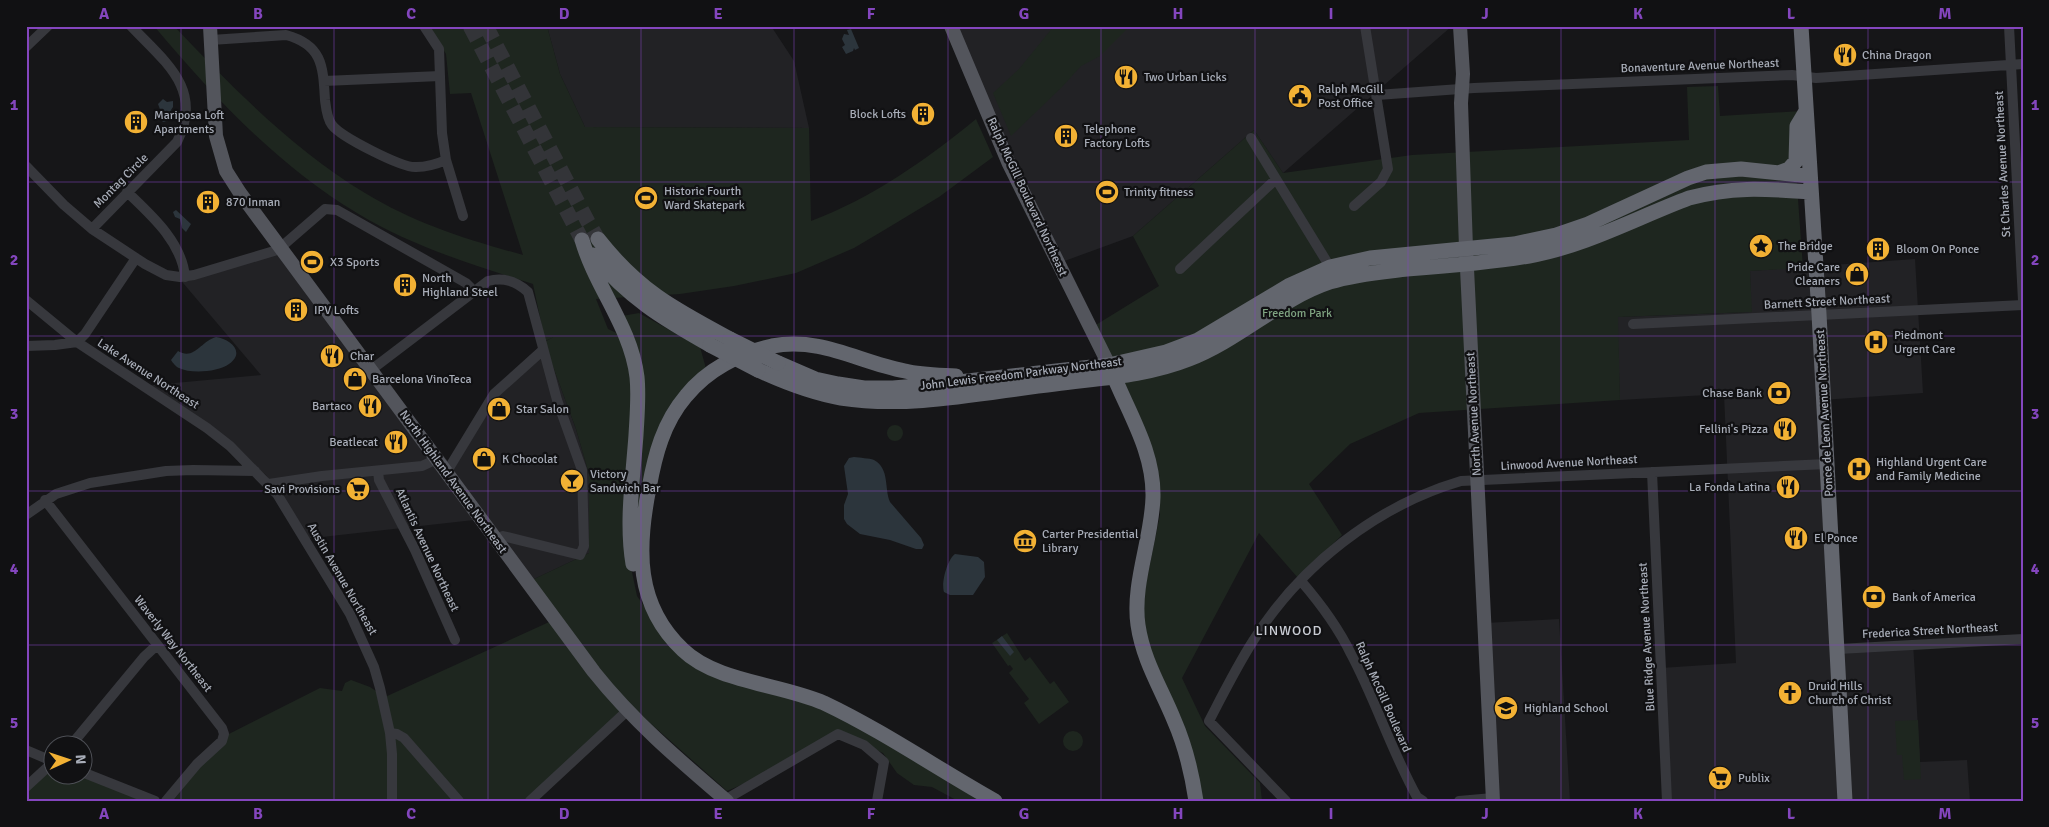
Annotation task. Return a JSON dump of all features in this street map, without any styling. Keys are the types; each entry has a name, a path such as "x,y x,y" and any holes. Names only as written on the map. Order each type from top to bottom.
{"highway":[{"name":"Ponce de Leon Avenue Northeast","path":"1801,26 1819,314 1845,801"},
{"path":"1781,172 1789,169 1796,161 1797,126 1806,111"},
{"name":"John Lewis Freedom Parkway Northeast","path":"656,616 637,581 631,548 638,391 635,364 620,322 587,258 582,240 605,270 624,290 654,313 710,345 786,383 840,398 877,401 957,397 1112,371 1198,340 1290,285 1330,267 1370,258 1514,244 1556,235 1588,224 1688,178 1706,172 1741,168 1810,176"},
{"name":"John Lewis Freedom Parkway Northeast","path":"598,239 626,272 647,290 676,310 778,363 815,379 864,388 913,387 987,379 1112,371 1174,364 1208,351 1286,304 1330,283 1383,272 1526,257 1552,251 1601,235 1680,202 1708,193 1738,188 1811,192"},
{"path":"987,379 906,372 837,350 801,344 762,348 726,363 690,391 671,417 661,439 654,465 643,518 641,547 644,582 656,616 683,650 712,668 824,703 895,741 995,801"},
{"name":"John Lewis Freedom Parkway Northeast","path":"1112,371 1143,442 1151,468 1153,497 1137,605 1141,643 1156,683 1183,742 1191,776 1194,801"}],"main road":[{"name":"Ralph McGill Boulevard Northeast","path":"951,26 1009,164 1112,371"},
{"name":"North Avenue Northeast","path":"1460,26 1463,74 1461,90 1466,248 1493,799"},
{"name":"North Highland Avenue Northeast","path":"210,33 216,136 220,155 233,182 594,672 626,711 657,741 725,800"}],"street":[{"path":"26,47 48,26"},
{"name":"Montag Circle","path":"92,229 177,142 183,130 187,109 184,89 172,69 131,26"},
{"path":"424,26 439,49 442,133 446,160 462,216"},
{"path":"1354,206 1381,182 1388,169 1365,26"},
{"name":"St Charles Avenue Northeast","path":"2009,26 2023,301"},
{"path":"210,33 286,35 298,38 309,45 316,53 322,65 326,109 331,125 348,138 408,166 429,166 446,160"},
{"name":"Bonaventure Avenue Northeast","path":"1377,95 1792,75 1818,78 2023,64"},
{"path":"324,81 440,76"},
{"path":"1251,138 1330,267"},
{"path":"26,166 64,205 92,229 161,273 185,276 200,274 280,248 326,209 337,210 466,283 473,290"},
{"path":"1180,269 1276,179"},
{"path":"127,192 161,226 174,244 185,276"},
{"path":"26,346 55,346 76,342 86,334 136,258"},
{"path":"371,370 473,290 488,281 500,278 520,284 530,296 542,350 557,400 582,470 584,546 580,555 503,536 496,540"},
{"name":"Lake Avenue Northeast","path":"26,300 76,342 207,428 230,446 255,471"},
{"name":"Barnett Street Northeast","path":"1633,324 2023,306"},
{"path":"446,473 494,394 542,350"},
{"path":"269,484 315,477 422,466 436,459"},
{"name":"Linwood Avenue Northeast","path":"1286,801 1209,721 1254,641 1276,610 1301,581 1344,542 1392,510 1443,486 1461,481 1827,464"},
{"path":"28,510 45,500 78,486 166,471 255,471"},
{"name":"Austin Avenue Northeast","path":"255,471 277,494 350,614 362,638 379,683 390,733 392,801"},
{"name":"Atlantis Avenue Northeast","path":"378,471 380,480 415,550 455,640"},
{"name":"Blue Ridge Avenue Northeast","path":"1652,472 1668,801"},
{"name":"Waverly Way Northeast","path":"45,500 222,728 224,734 222,741 197,764 166,801"},
{"name":"Ralph McGill Boulevard","path":"1301,581 1328,615 1351,653 1393,750 1417,797 1423,801"},
{"name":"Frederica Street Northeast","path":"1838,649 2023,639"},
{"path":"80,734 144,657 157,645"},
{"path":"530,801 626,711"},
{"path":"390,733 398,734 404,738 459,801"},
{"path":"725,800 838,734 864,745 884,762 877,801"},
{"path":"26,750 42,757"},
{"path":"26,787 42,772"},
{"path":"92,776 155,801"},
{"path":"1459,801 1493,799"}],"shaded area":[{"path":"547,26 771,26 794,61 809,128 585,127 560,74"},
{"path":"950,26 1452,26 1283,173 1254,130 1133,236 1059,263"},
{"path":"851,29 859,48 855,50 854,48 853,51 846,54 842,47 845,45 842,39 844,34 849,35 847,30"},
{"path":"163,99 167,102 173,101 171,110 173,114 171,120 163,122 158,117 161,112 158,104"},
{"path":"176,210 191,224 186,232 182,228 180,219 175,217 173,212"},
{"path":"282,245 450,464 495,389 544,342 576,429 589,474 589,553 530,581 474,520 304,539 266,475 224,440 142,386 261,375 178,277"},
{"path":"1915,259 1923,393 1822,400 1835,648 1913,642 1920,762 1967,760 1970,801 1667,801 1661,668 1736,663 1724,394 1620,400 1617,317 1751,312 1750,271"},
{"path":"216,337 231,343 236,351 234,359 224,367 212,370 190,371 178,367 171,360 178,351 189,354"},
{"path":"849,458 872,459 882,468 885,474 890,502 921,538 924,545 922,549 860,534 847,524 844,519 844,505 848,494 844,466"},
{"path":"955,554 978,557 984,562 985,577 973,595 950,595 944,592 945,572 949,561"},
{"path":"1559,619 1570,801 1493,801 1485,623"},
{"path":"1002,636 1014,652 1010,656 997,640"}],"green space":[{"path":"154,26 174,26 218,72 288,137 338,176 365,193 384,204 442,230 523,255 471,93 450,94 446,54 429,26 547,26 560,74 585,127 809,128 811,221 834,212 898,177 976,119 993,157 939,197 854,248 796,273 734,286 680,294 596,299 608,329 621,335 634,385 629,558 637,596 671,644 843,718 993,801 958,801 932,787 914,785 897,773 883,753 835,731 750,781 727,791 631,706 529,801 173,801 223,737 320,688 342,691 345,683 351,680 370,687 385,697 558,618 530,581 589,553 589,474 576,429 544,342 554,337 545,341 533,284 465,262 421,245 378,225 328,194 274,152 223,104"},
{"path":"1054,26 1130,26 1100,56 1081,66 1011,136 993,93 1019,69"},
{"name":"Freedom Park","path":"1718,86 1720,116 1801,111 1795,158 1803,268 1750,271 1752,312 1618,317 1620,400 1419,413 1350,444 1309,484 1342,535 1298,578 1259,533 1182,678 1205,726 1260,783 1262,801 1200,801 1189,738 1143,634 1144,593 1160,515 1158,477 1086,331 1159,286 1133,236 1254,130 1283,173 1412,155 1689,140 1687,87"},
{"path":"639,313 700,347 707,372 685,394 633,544 640,418 622,316"},
{"path":"895,425 901,427 903,433 901,439 895,441 889,439 887,433 889,427"},
{"path":"1007,633 1025,661 1030,657 1050,684 1054,681 1069,702 1039,724 1024,703 1029,699 1009,673 1013,669 1010,665 1008,666 992,643"},
{"path":"1918,720 1921,779 1904,780 1902,755 1897,755 1895,721"},
{"path":"1073,731 1080,734 1083,741 1080,748 1073,751 1066,748 1063,741 1066,734"},
{"path":"42,770 42,784 92,784 92,774 165,801 26,801 26,785"}],"tunnel":[{"path":"470,26 582,240"},
{"path":"486,26 598,239"}],"place":[{"name":"China Dragon","path":"1845,55"},
{"name":"Two Urban Licks","path":"1126,77"},
{"name":"Ralph McGill Post Office","path":"1300,96"},
{"name":"Block Lofts","path":"923,114"},
{"name":"Mariposa Loft Apartments","path":"136,122"},
{"name":"Telephone Factory Lofts","path":"1066,136"},
{"name":"Trinity fitness","path":"1107,192"},
{"name":"Historic Fourth Ward Skatepark","path":"646,198"},
{"name":"870 Inman","path":"208,202"},
{"name":"The Bridge","path":"1761,246"},
{"name":"Bloom On Ponce","path":"1878,249"},
{"name":"X3 Sports","path":"312,262"},
{"name":"Pride Care Cleaners","path":"1857,274"},
{"name":"North Highland Steel","path":"405,285"},
{"name":"IPV Lofts","path":"296,310"},
{"name":"Piedmont Urgent Care","path":"1876,342"},
{"name":"Char","path":"332,356"},
{"name":"Barcelona VinoTeca","path":"355,379"},
{"name":"Chase Bank","path":"1779,393"},
{"name":"Bartaco","path":"370,406"},
{"name":"Star Salon","path":"499,409"},
{"name":"Fellini's Pizza","path":"1785,429"},
{"name":"Beatlecat","path":"396,442"},
{"name":"K Chocolat","path":"484,459"},
{"name":"Highland Urgent Care and Family Medicine","path":"1859,469"},
{"name":"Victory Sandwich Bar","path":"572,481"},
{"name":"La Fonda Latina","path":"1788,487"},
{"name":"Savi Provisions","path":"358,489"},
{"name":"El Ponce","path":"1796,538"},
{"name":"Carter Presidential Library","path":"1025,541"},
{"name":"Bank of America","path":"1874,597"},
{"name":"Druid Hills Church of Christ","path":"1790,693"},
{"name":"Highland School","path":"1506,708"},
{"name":"Publix","path":"1720,778"}],"district":[{"name":"LINWOOD","path":"1289,630"}]}
